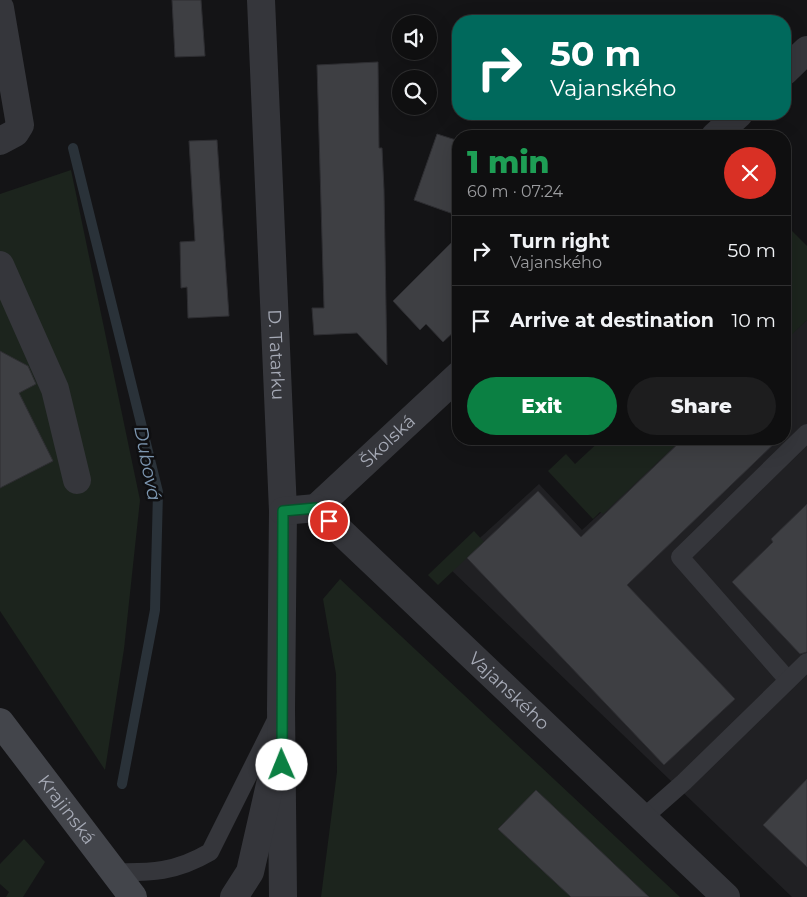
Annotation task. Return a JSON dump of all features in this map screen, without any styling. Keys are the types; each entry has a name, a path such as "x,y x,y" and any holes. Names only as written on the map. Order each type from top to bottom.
{"main road":[{"name":"Krajinská","path":"0,722 133,897"}],"street":[{"name":"D. Tatarku","path":"261,0 283,511 281,709 283,897"},
{"path":"0,8 5,70 20,124 15,133 0,141"},
{"path":"791,65 807,50"},
{"path":"722,130 732,120"},
{"path":"0,265 55,389 77,480"},
{"name":"Školská","path":"316,508 452,382"},
{"path":"283,511 316,508"},
{"name":"Vajanského","path":"316,508 726,897"},
{"name":"D. Tatarku","path":"234,897 250,872 268,800 281,709"}],"lane":[{"path":"788,680 680,557 807,433"},
{"path":"644,818 684,782 807,662"},
{"path":"113,872 151,873 190,864 210,852 281,709"}],"shaded area":[{"path":"71,170 140,500 124,649 105,770 0,611 0,194"},
{"path":"791,230 807,246 807,320 791,335"},
{"path":"807,320 807,897 792,897 448,567 539,484 582,530 674,445 791,445 791,335"},
{"path":"596,445 676,445 603,514 600,512 593,519 548,471 566,454 575,464"},
{"path":"474,531 484,542 438,585 428,575"},
{"path":"340,579 680,897 321,897 337,772 336,674 323,599"},
{"path":"24,839 45,862 23,897 6,897 9,892 0,884 0,864"}],"building":[{"path":"172,0 201,0 205,56 175,57"},
{"path":"378,62 379,148 382,148 384,190 387,365 357,333 314,335 312,308 324,308 317,65"},
{"path":"437,134 452,139 452,214 414,200"},
{"path":"217,140 229,316 188,318 187,287 181,288 180,242 195,241 189,141"},
{"path":"452,242 452,334 443,342 426,324 420,330 393,301"},
{"path":"0,351 28,366 36,384 19,393 53,461 0,488"},
{"path":"677,445 773,445 627,585 735,699 664,765 467,558 538,491 581,537"},
{"path":"807,504 807,652 800,654 732,582 773,542 771,539"},
{"path":"807,779 807,867 763,825"},
{"path":"536,790 649,897 571,897 498,829"}],"waterway":[{"name":"Dubová","path":"73,148 158,492 155,610 122,784"}],"route":[{"path":"282,765 283,511 316,508 329,521"}]}
